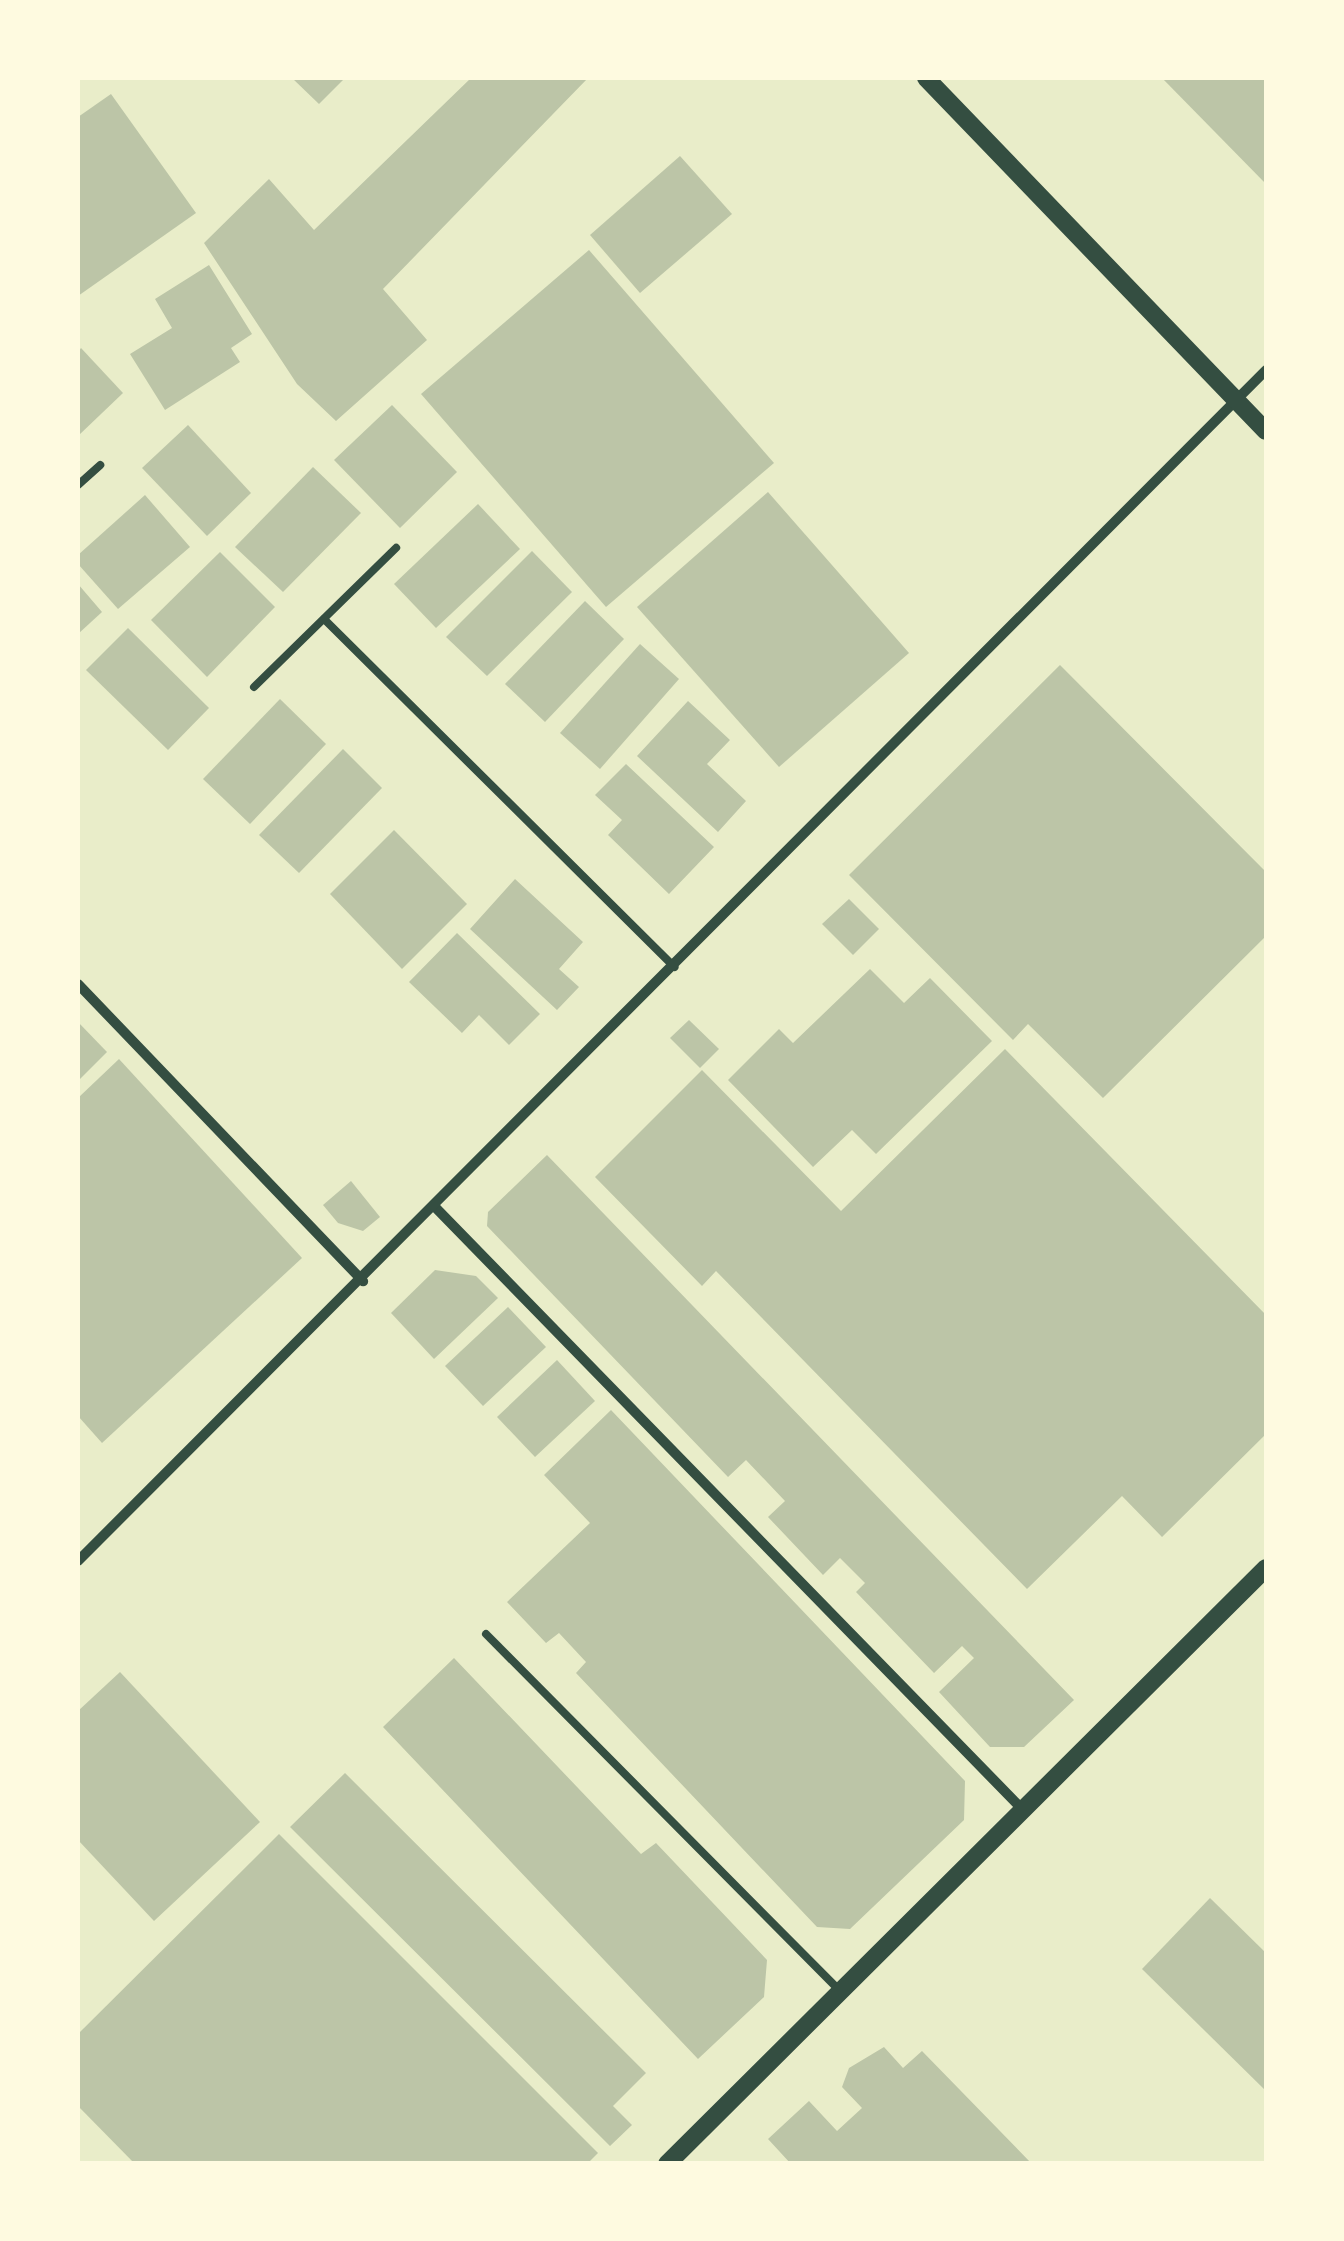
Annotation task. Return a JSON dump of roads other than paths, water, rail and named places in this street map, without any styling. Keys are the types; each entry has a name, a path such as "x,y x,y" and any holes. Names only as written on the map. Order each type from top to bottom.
{"street":[{"path":"926,78 1266,431"},
{"path":"78,1561 363,1281 1266,370"},
{"path":"78,984 363,1281"},
{"path":"435,1207 1022,1809"},
{"path":"667,2164 1266,1568"}],"lane":[{"path":"78,485 100,465"},
{"path":"254,687 396,548"},
{"path":"324,619 674,967"},
{"path":"486,1634 840,1991"}]}
